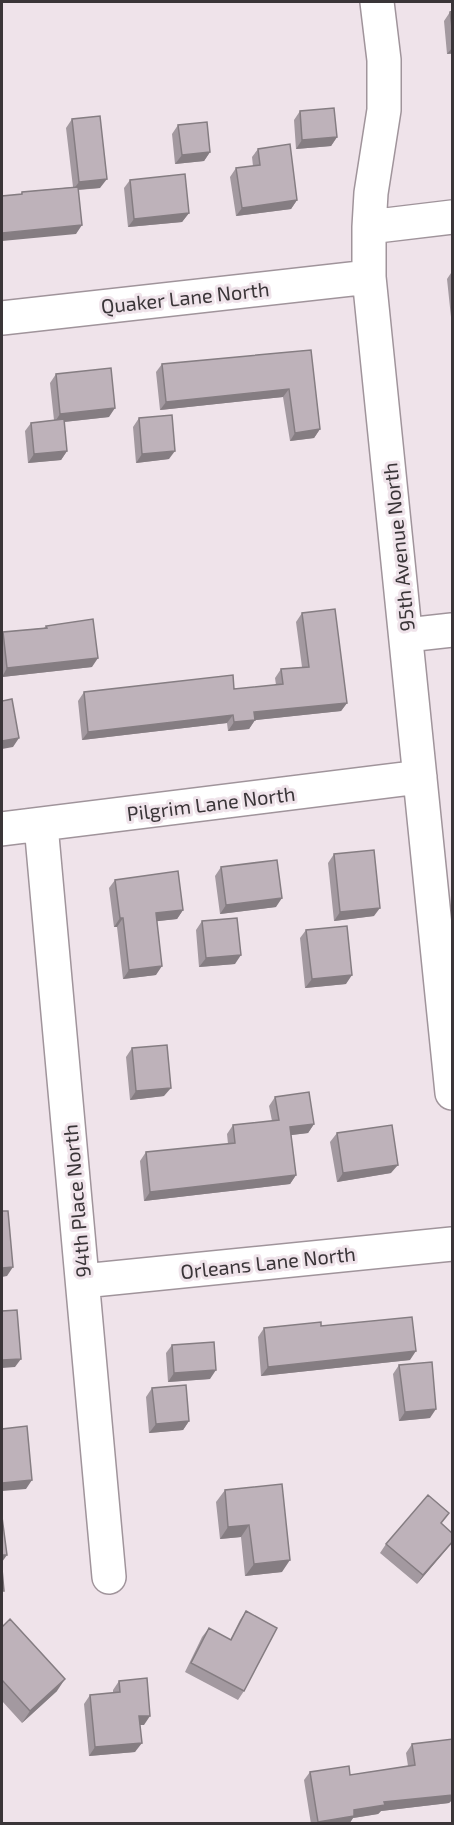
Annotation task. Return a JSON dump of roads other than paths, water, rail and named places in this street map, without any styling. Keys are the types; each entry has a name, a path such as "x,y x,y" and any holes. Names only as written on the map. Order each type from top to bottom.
{"street":[{"name":"95th Avenue North","path":"377,2 384,60 384,111 371,193 369,277 453,1092"},
{"path":"369,226 453,217"},
{"name":"Quaker Lane North","path":"2,318 369,277"},
{"path":"407,635 453,630"},
{"name":"Pilgrim Lane North","path":"2,829 420,777"},
{"name":"94th Place North","path":"41,825 109,1577"},
{"name":"Orleans Lane North","path":"83,1281 453,1244"}]}
